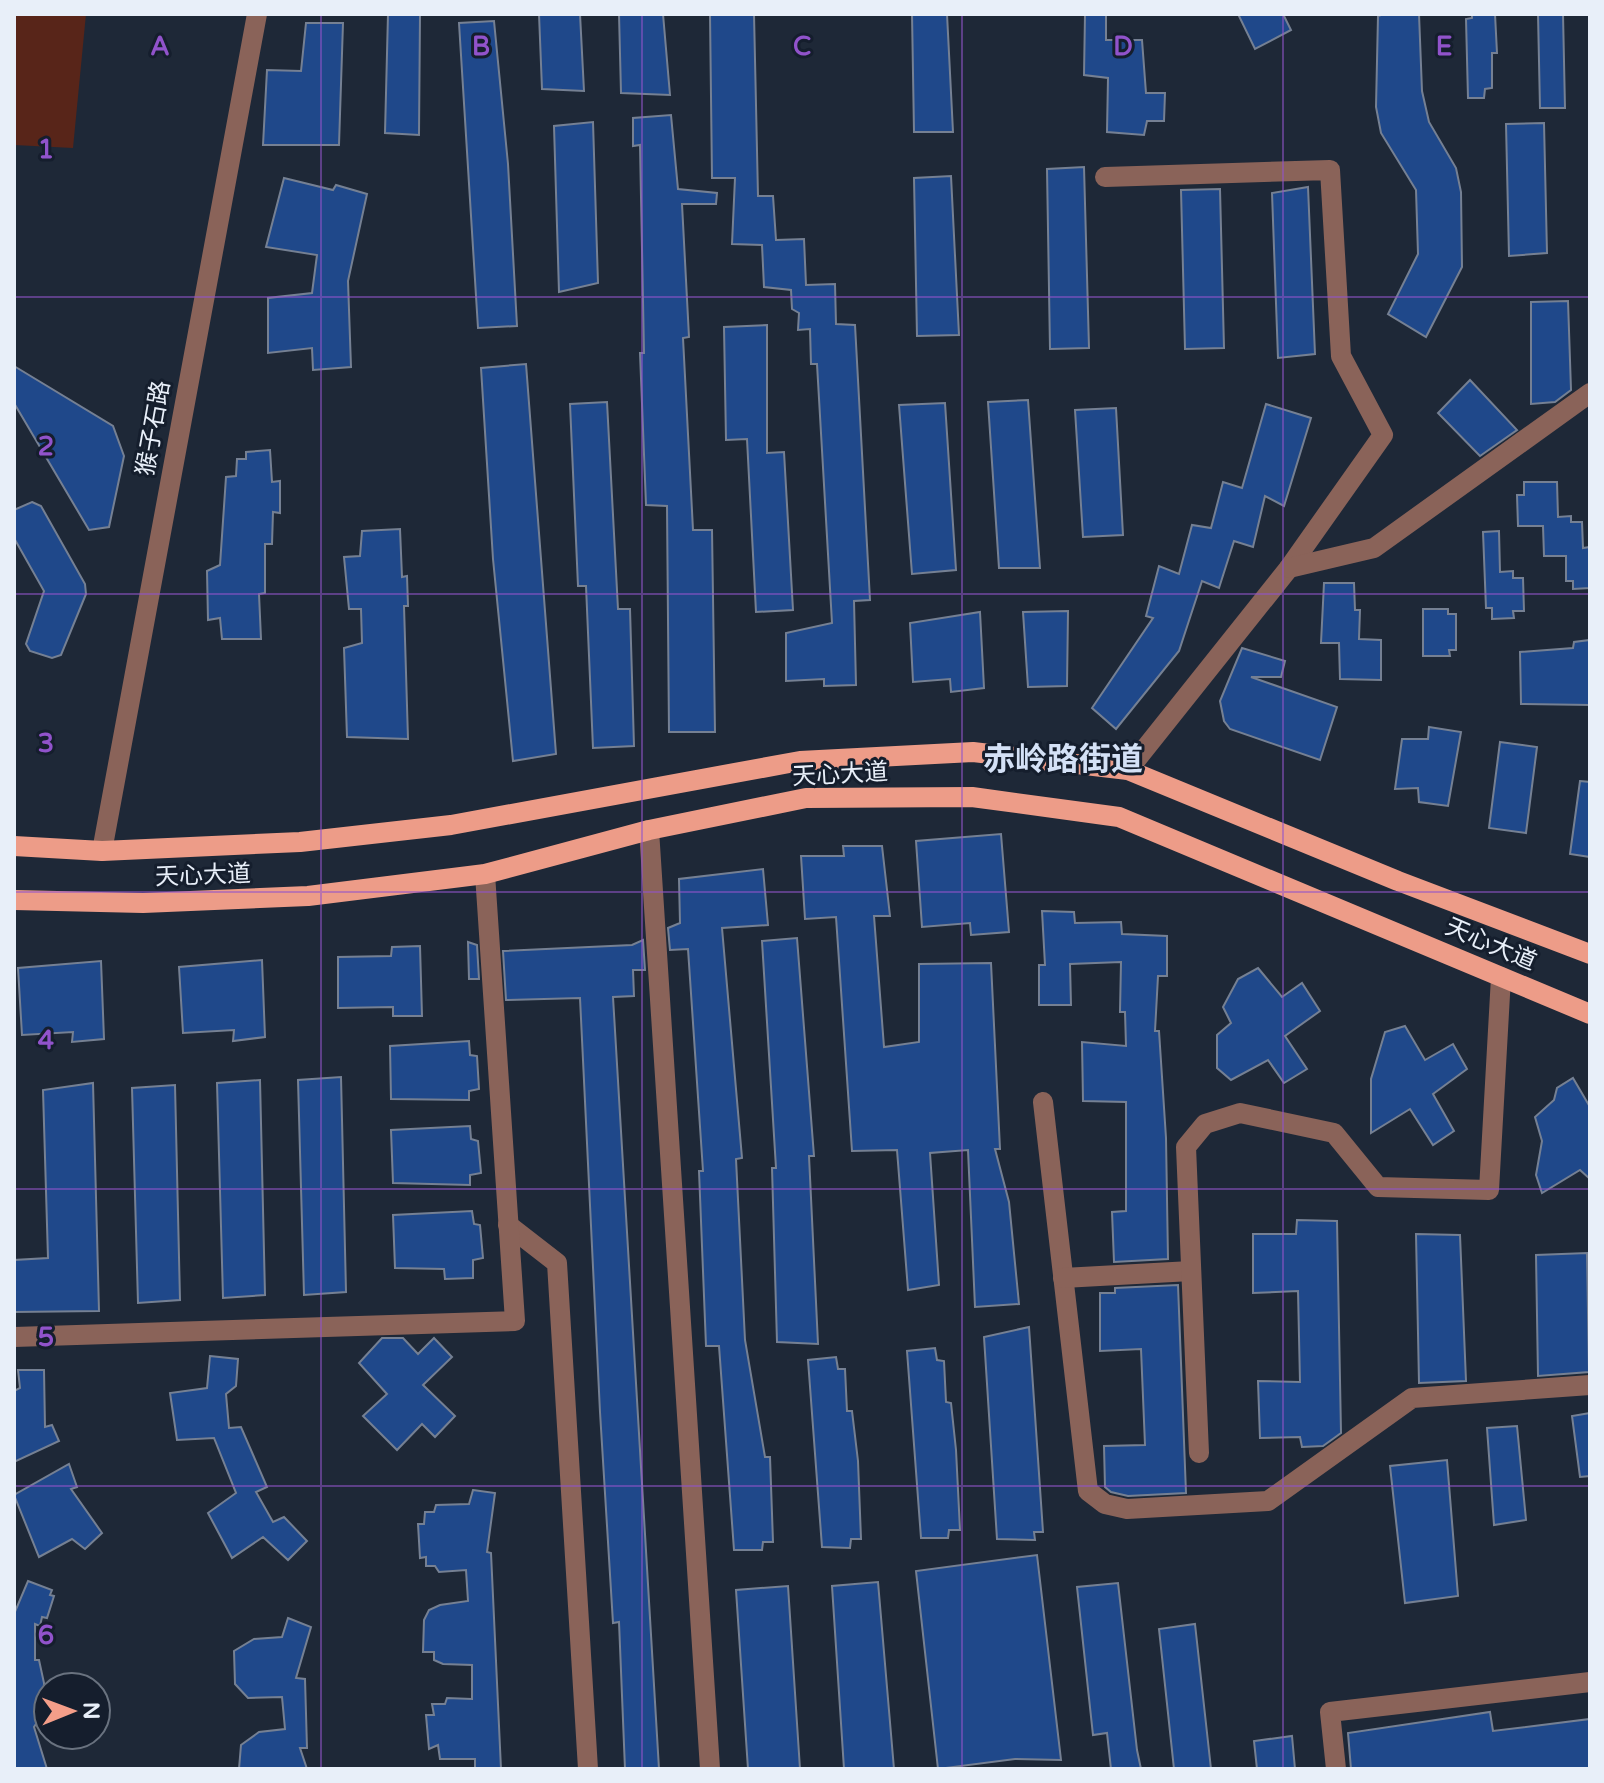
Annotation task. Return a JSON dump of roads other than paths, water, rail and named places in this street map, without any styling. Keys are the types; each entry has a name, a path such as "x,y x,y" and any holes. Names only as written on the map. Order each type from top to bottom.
{"main road":[{"name":"天心大道","path":"14,846 102,851 300,842 451,825 800,761 973,752 1128,770 1398,881 1590,954"},
{"name":"天心大道","path":"14,900 97,904 264,899 485,874 649,830 806,798 972,797 1119,817 1590,1014"}],"street":[{"name":"猴子石路","path":"102,851 257,14"},
{"path":"1105,177 1330,170 1341,356 1383,435 1289,568 1128,770"},
{"path":"1289,568 1374,548 1590,393"},
{"path":"649,830 710,1769"},
{"path":"14,1337 515,1321 485,874"},
{"path":"1199,1453 1186,1147 1205,1124 1240,1113 1334,1133 1378,1187 1489,1190 1501,977"},
{"path":"1043,1102 1088,1491 1105,1504 1127,1509 1268,1501 1412,1398 1590,1385"},
{"path":"508,1225 557,1263 588,1769"},
{"path":"1063,1278 1191,1271"},
{"path":"1336,1769 1330,1712 1590,1682"}],"district":[{"name":"赤岭路街道","path":"1063,759"}]}
